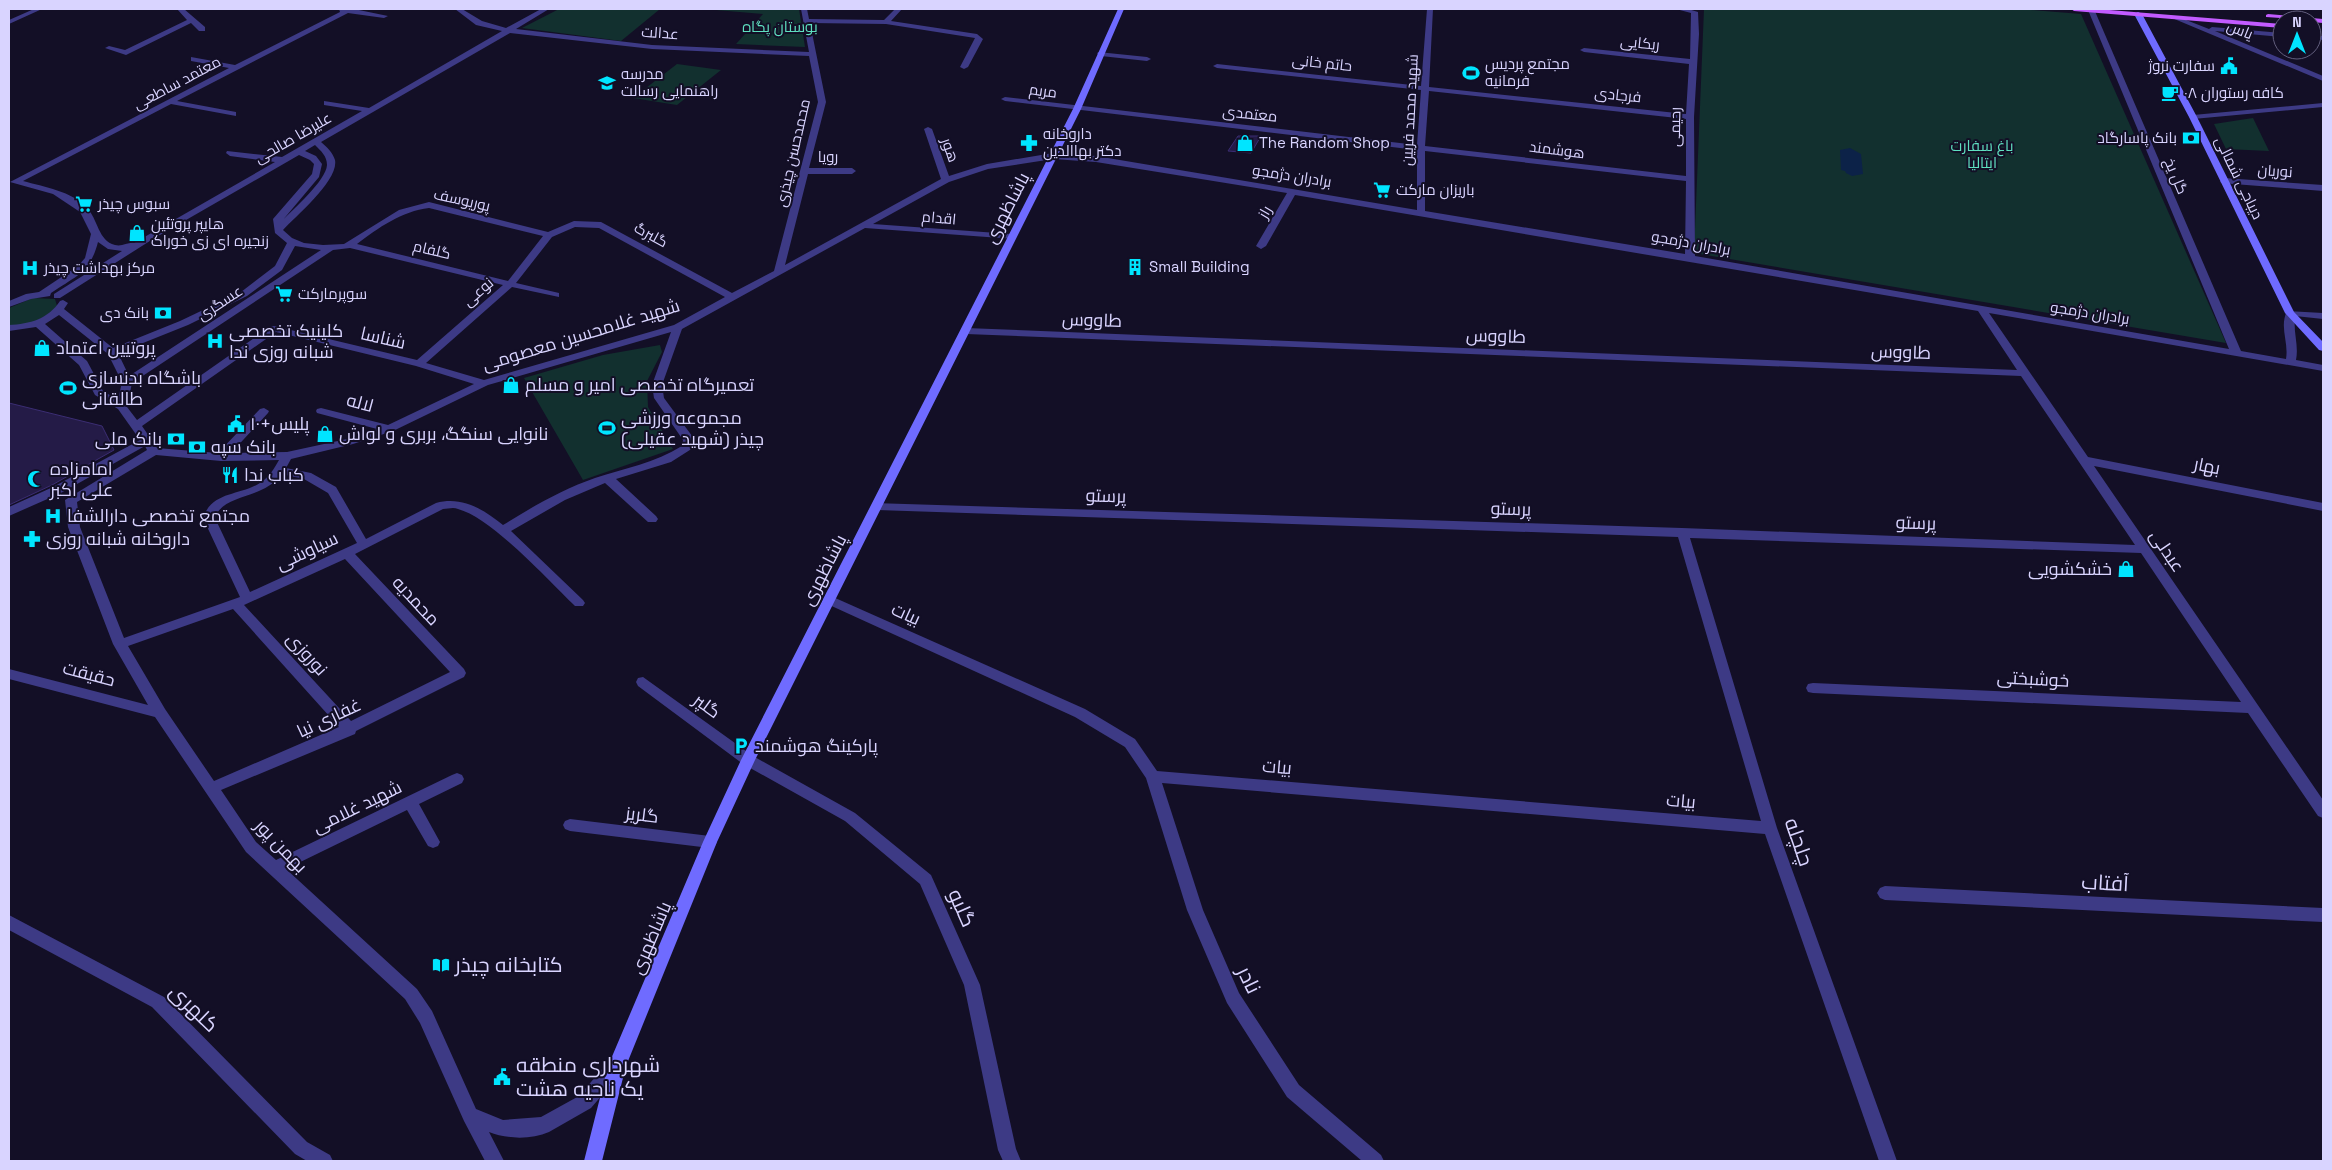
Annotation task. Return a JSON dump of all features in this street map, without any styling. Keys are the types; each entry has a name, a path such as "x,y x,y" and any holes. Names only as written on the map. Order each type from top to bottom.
{"main road":[{"name":"پاشاظهری","path":"593,1161 617,1066 710,842 748,760 1077,109 1121,9"},
{"path":"2074,9 2272,25"},
{"path":"2171,9 2323,21"},
{"name":"دیباجی شمالی","path":"2138,14 2193,117 2290,313 2323,348"}],"street":[{"path":"9,22 39,9"},
{"path":"180,9 202,30"},
{"path":"333,9 384,16"},
{"name":"عدالت","path":"458,9 479,23 506,30 652,48 813,54"},
{"name":"علیرضا صالحی","path":"57,296 150,237 506,30 546,9"},
{"name":"محمدحسن چیذری","path":"778,273 822,102 804,9"},
{"path":"886,22 899,9"},
{"name":"شهید محمد فربین","path":"1421,213 1421,147 1430,9"},
{"name":"رحیمی","path":"1679,9 1694,12 1690,117 1690,258"},
{"name":"معتمد ساطعی","path":"12,181 349,10"},
{"name":"گل یخ","path":"2090,10 2236,352"},
{"name":"یاس","path":"2174,17 2323,79"},
{"path":"108,48 126,53 192,20"},
{"path":"807,21 886,22 977,36 979,39 964,67"},
{"path":"2199,28 2272,34"},
{"name":"ریکایی","path":"1584,50 1693,62"},
{"path":"1101,54 1148,58"},
{"path":"194,59 235,67"},
{"name":"حاتم خانی","path":"1216,66 1424,88"},
{"name":"فرجادی","path":"1424,88 1690,117"},
{"name":"مریم","path":"1005,100 1077,109"},
{"path":"171,102 233,114"},
{"path":"327,103 368,110"},
{"path":"2193,117 2323,105"},
{"name":"معتمدی","path":"1077,109 1421,147"},
{"name":"هور","path":"928,129 946,180"},
{"path":"278,230 328,176 332,168 330,154 315,141"},
{"name":"هوشمند","path":"1421,147 1690,179"},
{"path":"278,230 277,219 316,175 318,164 313,158 298,151"},
{"path":"230,153 282,160"},
{"name":"برادران دژمجو","path":"1053,156 1096,159 1421,213 2323,368"},
{"name":"شهید غلامحسین معصومی","path":"154,452 221,457 287,456 349,442 389,429 484,383 678,327 866,226 946,180 988,167 1053,156"},
{"name":"رویا","path":"804,171 852,171"},
{"path":"12,181 56,192 84,210 96,234 108,247 116,249 126,248 150,237"},
{"name":"نوریان","path":"2224,181 2323,188"},
{"name":"راز","path":"1261,246 1292,192"},
{"name":"پوریوسف","path":"348,245 402,210 415,206 429,205 549,235"},
{"name":"گلبرگ","path":"549,235 574,224 601,224 733,298"},
{"name":"اقدام","path":"866,226 1011,237"},
{"name":"عسگری","path":"278,230 283,237 292,242 329,249"},
{"path":"9,304 41,295 81,268 89,259 96,234"},
{"name":"نوعی","path":"419,364 510,284 549,235"},
{"name":"عسگری","path":"112,352 184,323 244,294 279,268 292,242"},
{"name":"عسگری","path":"127,382 329,249 348,245"},
{"name":"گلفام","path":"348,245 556,295"},
{"path":"9,328 38,323 59,310 63,302 57,296 41,295"},
{"path":"59,310 112,352 127,382 122,407"},
{"name":"عبدلی","path":"1982,310 2323,812"},
{"path":"2291,362 2293,350 2288,330 2290,313 2323,316"},
{"path":"38,323 83,363 99,393 122,407 154,452 71,500 52,497 57,490"},
{"path":"502,530 547,503 607,478 676,456 687,448 689,440 659,398 657,385 678,327"},
{"name":"شناسا","path":"135,426 274,329 419,364 484,383"},
{"name":"طاووس","path":"966,331 2025,373"},
{"path":"221,457 264,411"},
{"name":"لاله","path":"321,411 389,429"},
{"path":"9,512 57,490 146,441"},
{"name":"نوروزی","path":"287,456 270,482 217,503 210,510 209,518 241,601 350,730"},
{"name":"بهار","path":"2084,460 2323,506"},
{"path":"278,470 307,476 332,490 364,545"},
{"path":"607,478 652,519"},
{"name":"بهمن پور","path":"71,500 74,527 120,644 160,713 251,847 412,994 426,1017 470,1115 495,1161"},
{"name":"سیاوشی","path":"120,644 241,601 364,545 440,506 450,505 462,505 502,530 579,603"},
{"name":"پرستو","path":"876,506 2144,549"},
{"name":"چلچله","path":"1682,532 1770,828 1891,1161"},
{"name":"محمدیه","path":"347,553 459,673"},
{"name":"بیات","path":"829,600 1080,713 1130,743 1153,776 1770,828"},
{"name":"غفاری نیا","path":"211,788 256,771 350,730 459,673"},
{"name":"حقیقت","path":"9,674 160,713"},
{"name":"گلپر","path":"643,682 748,760"},
{"name":"خوشبختی","path":"1813,688 2252,708"},
{"name":"گلبو","path":"748,760 850,817 926,880 972,986 1007,1150 1012,1161"},
{"name":"نادر","path":"1153,776 1195,910 1233,998 1293,1091 1375,1161"},
{"name":"شهید غلامی","path":"274,868 457,779"},
{"path":"410,803 433,842"},
{"name":"گلریز","path":"570,825 710,842"},
{"name":"آفتاب","path":"1885,893 2323,914"},
{"name":"کلهری","path":"9,922 158,1002 301,1148 324,1161"},
{"path":"470,1115 503,1129 543,1126 584,1102 617,1066"}],"green space":[{"path":"559,9 660,9 621,41 522,28"},
{"name":"بوستان پگاه","path":"704,9 799,9 805,47 736,44 763,14"},
{"name":"باغ سفارت ایتالیا","path":"1704,9 2019,9 2081,14 2226,343 1694,253"},
{"path":"677,64 721,70 677,105 633,98"},
{"path":"2253,118 2269,151 2226,149 2214,124"},
{"path":"33,298 55,299 57,306 47,315 35,321 22,325 9,325 9,308"},
{"name":"مجموعه ورزشی چیذر (شهید عقیلی)","path":"660,345 662,352 647,381 648,407 673,449 583,480 524,378 603,355"}],"water":[{"path":"1850,148 1861,154 1863,174 1852,176 1841,170 1840,150"}],"building":[{"name":"The Random Shop","path":"1238,136 1261,136 1251,153 1228,151"},
{"name":"امامزاده علی اکبر","path":"9,403 102,426 114,450 52,485 9,505"}],"place":[{"name":"سفارت نروژ","path":"2229,66"},
{"name":"مجتمع پردیس فرمانیه","path":"1471,73"},
{"name":"مدرسه راهنمایی رسالت","path":"607,83"},
{"name":"کافه رستوران ٠٨","path":"2170,93"},
{"name":"بانک پاسارگاد","path":"2191,138"},
{"name":"داروخانه دکتر بهاالدین","path":"1029,143"},
{"name":"The Random Shop","path":"1245,143"},
{"name":"باریزان مارکت","path":"1382,190"},
{"name":"سبوس چیذر","path":"84,204"},
{"name":"هایپر پروتئین زنجیره ای زی خوراک","path":"137,233"},
{"name":"Small Building","path":"1135,267"},
{"name":"مرکز بهداشت چیذر","path":"30,268"},
{"name":"سوپرمارکت","path":"284,294"},
{"name":"بانک دی","path":"163,313"},
{"name":"کلینیک تخصصی شبانه روزی ندا","path":"215,341"},
{"name":"پروتیین اعتماد","path":"42,348"},
{"name":"تعمیرگاه تخصصی امیر و مسلم","path":"511,385"},
{"name":"باشگاه بدنسازی طالقانی","path":"68,388"},
{"name":"پلیس+۱۰","path":"236,424"},
{"name":"مجموعه ورزشی چیذر (شهید عقیلی)","path":"607,428"},
{"name":"نانوایی سنگگ، بربری و لواش","path":"325,434"},
{"name":"بانک ملی","path":"176,439"},
{"name":"بانک سپه","path":"197,447"},
{"name":"کباب ندا","path":"230,475"},
{"name":"امامزاده علی اکبر","path":"36,479"},
{"name":"مجتمع تخصصی دارالشفا","path":"53,516"},
{"name":"داروخانه شبانه روزی","path":"32,539"},
{"name":"خشکشویی","path":"2126,569"},
{"name":"پارکینگ هوشمند","path":"741,746"},
{"name":"کتابخانه چیذر","path":"441,965"},
{"name":"شهرداری منطقه یک ناحیه هشت","path":"502,1077"}]}
